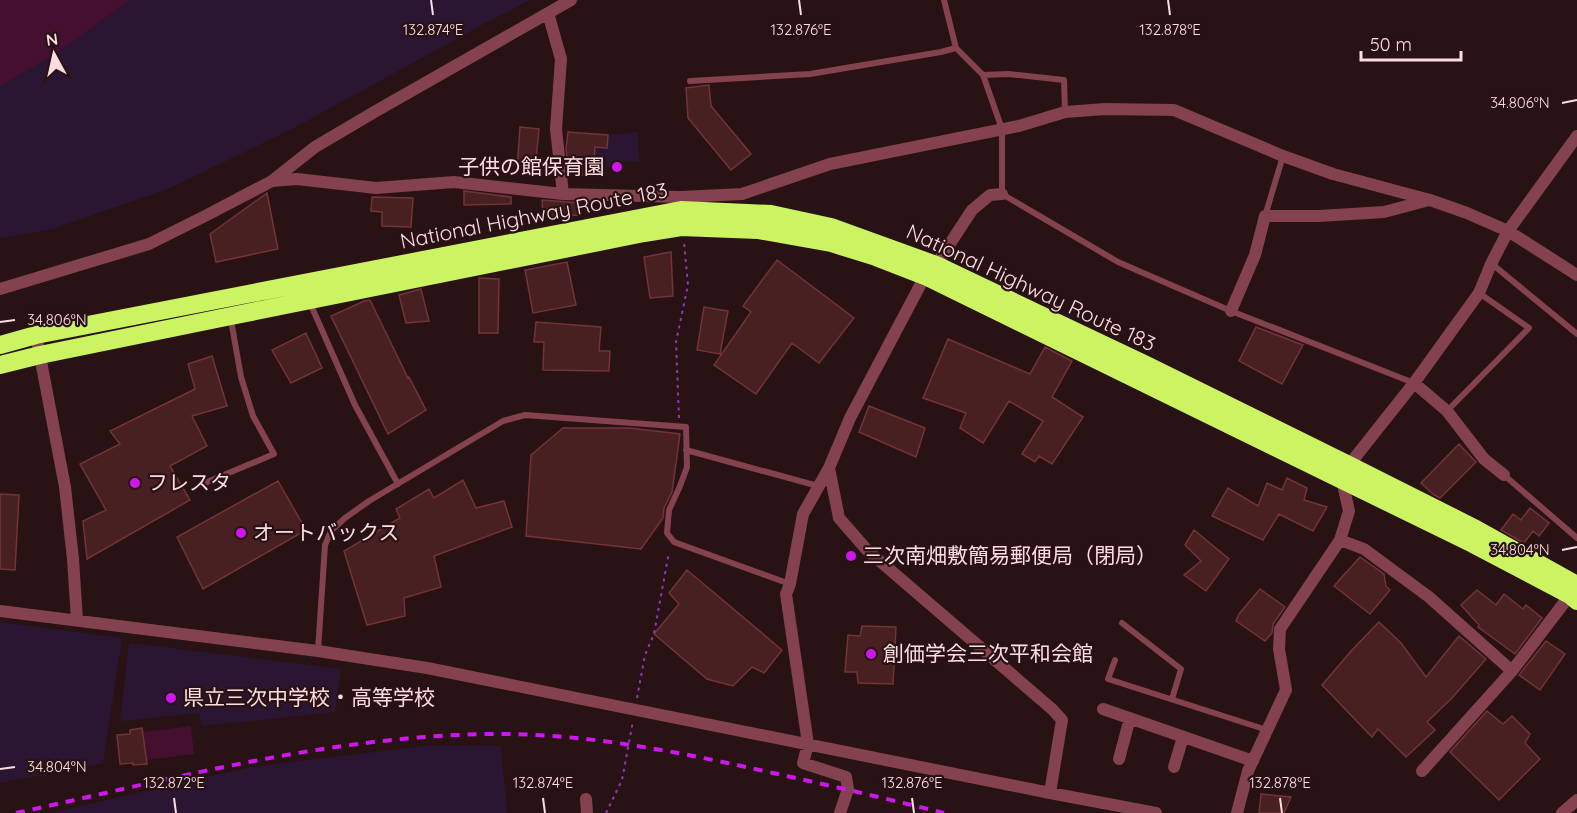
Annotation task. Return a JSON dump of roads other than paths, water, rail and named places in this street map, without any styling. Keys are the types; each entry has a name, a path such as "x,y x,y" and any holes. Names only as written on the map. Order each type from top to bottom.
{"highway":[{"name":"National Highway Route 183","path":"0,365 533,254 681,211"},
{"name":"National Highway Route 183","path":"0,345 36,335 681,211 758,230 831,243 930,270 1346,473 1473,544 1575,594"}],"street":[{"path":"0,289 149,244 272,181 315,147 571,0"},
{"path":"548,13 561,59 556,129 563,194"},
{"path":"272,181 297,179 376,188 454,182 563,194 681,211 742,194 830,164 1019,126 1065,112 1105,109 1174,110 1283,156 1333,174 1430,200 1467,213 1508,231 1577,275"},
{"path":"1237,813 1248,771 1286,690 1280,648 1280,629 1340,540 1349,511 1346,473 1479,293 1508,231 1577,136"},
{"path":"842,813 848,789 846,777 803,763 808,744 786,594 790,584 802,514 829,468 850,418 930,270 972,210 990,195 1002,194"},
{"path":"1231,312 1255,255 1265,216 1319,216 1384,212 1430,200"},
{"path":"36,335 65,487 77,620"},
{"path":"1414,383 1447,411 1484,459 1504,475"},
{"path":"829,468 839,518 867,550 1062,720 1050,793"},
{"path":"1340,540 1364,549 1429,597 1512,671"},
{"path":"1422,771 1512,671 1575,594"},
{"path":"0,611 318,651 427,668 1156,813"},
{"path":"1103,709 1253,761"},
{"path":"1119,759 1130,718"},
{"path":"1174,767 1183,737"},
{"path":"586,799 587,813"},
{"path":"1562,813 1577,800"}],"lane":[{"path":"944,0 956,48 983,75 1002,129 1002,194 1118,262 1231,312 1414,383"},
{"path":"690,81 810,74 956,48"},
{"path":"983,75 1008,74 1064,80 1065,112"},
{"path":"1265,216 1283,156"},
{"path":"1491,264 1577,334"},
{"path":"1447,411 1529,328 1479,293"},
{"path":"309,300 355,405 398,484"},
{"path":"200,485 274,454 253,416 241,377 231,316"},
{"path":"318,651 325,545 331,531 369,501 503,421 525,415 686,427 687,467 669,510 667,533 674,542 790,584"},
{"path":"686,450 818,486"},
{"path":"1504,475 1577,538"},
{"path":"1122,622 1181,669 1172,699"},
{"path":"1115,660 1108,679 1267,730"}],"railway":[{"path":"16,813 198,772 320,749 382,741 506,734 603,741 668,751 944,813"}],"place":[{"name":"子供の館保育園","path":"617,167"},
{"name":"フレスタ","path":"135,483"},
{"name":"オートバックス","path":"241,533"},
{"name":"三次南畑敷簡易郵便局（閉局）","path":"851,556"},
{"name":"創価学会三次平和会館","path":"871,654"},
{"name":"県立三次中学校・高等学校","path":"171,698"}]}
